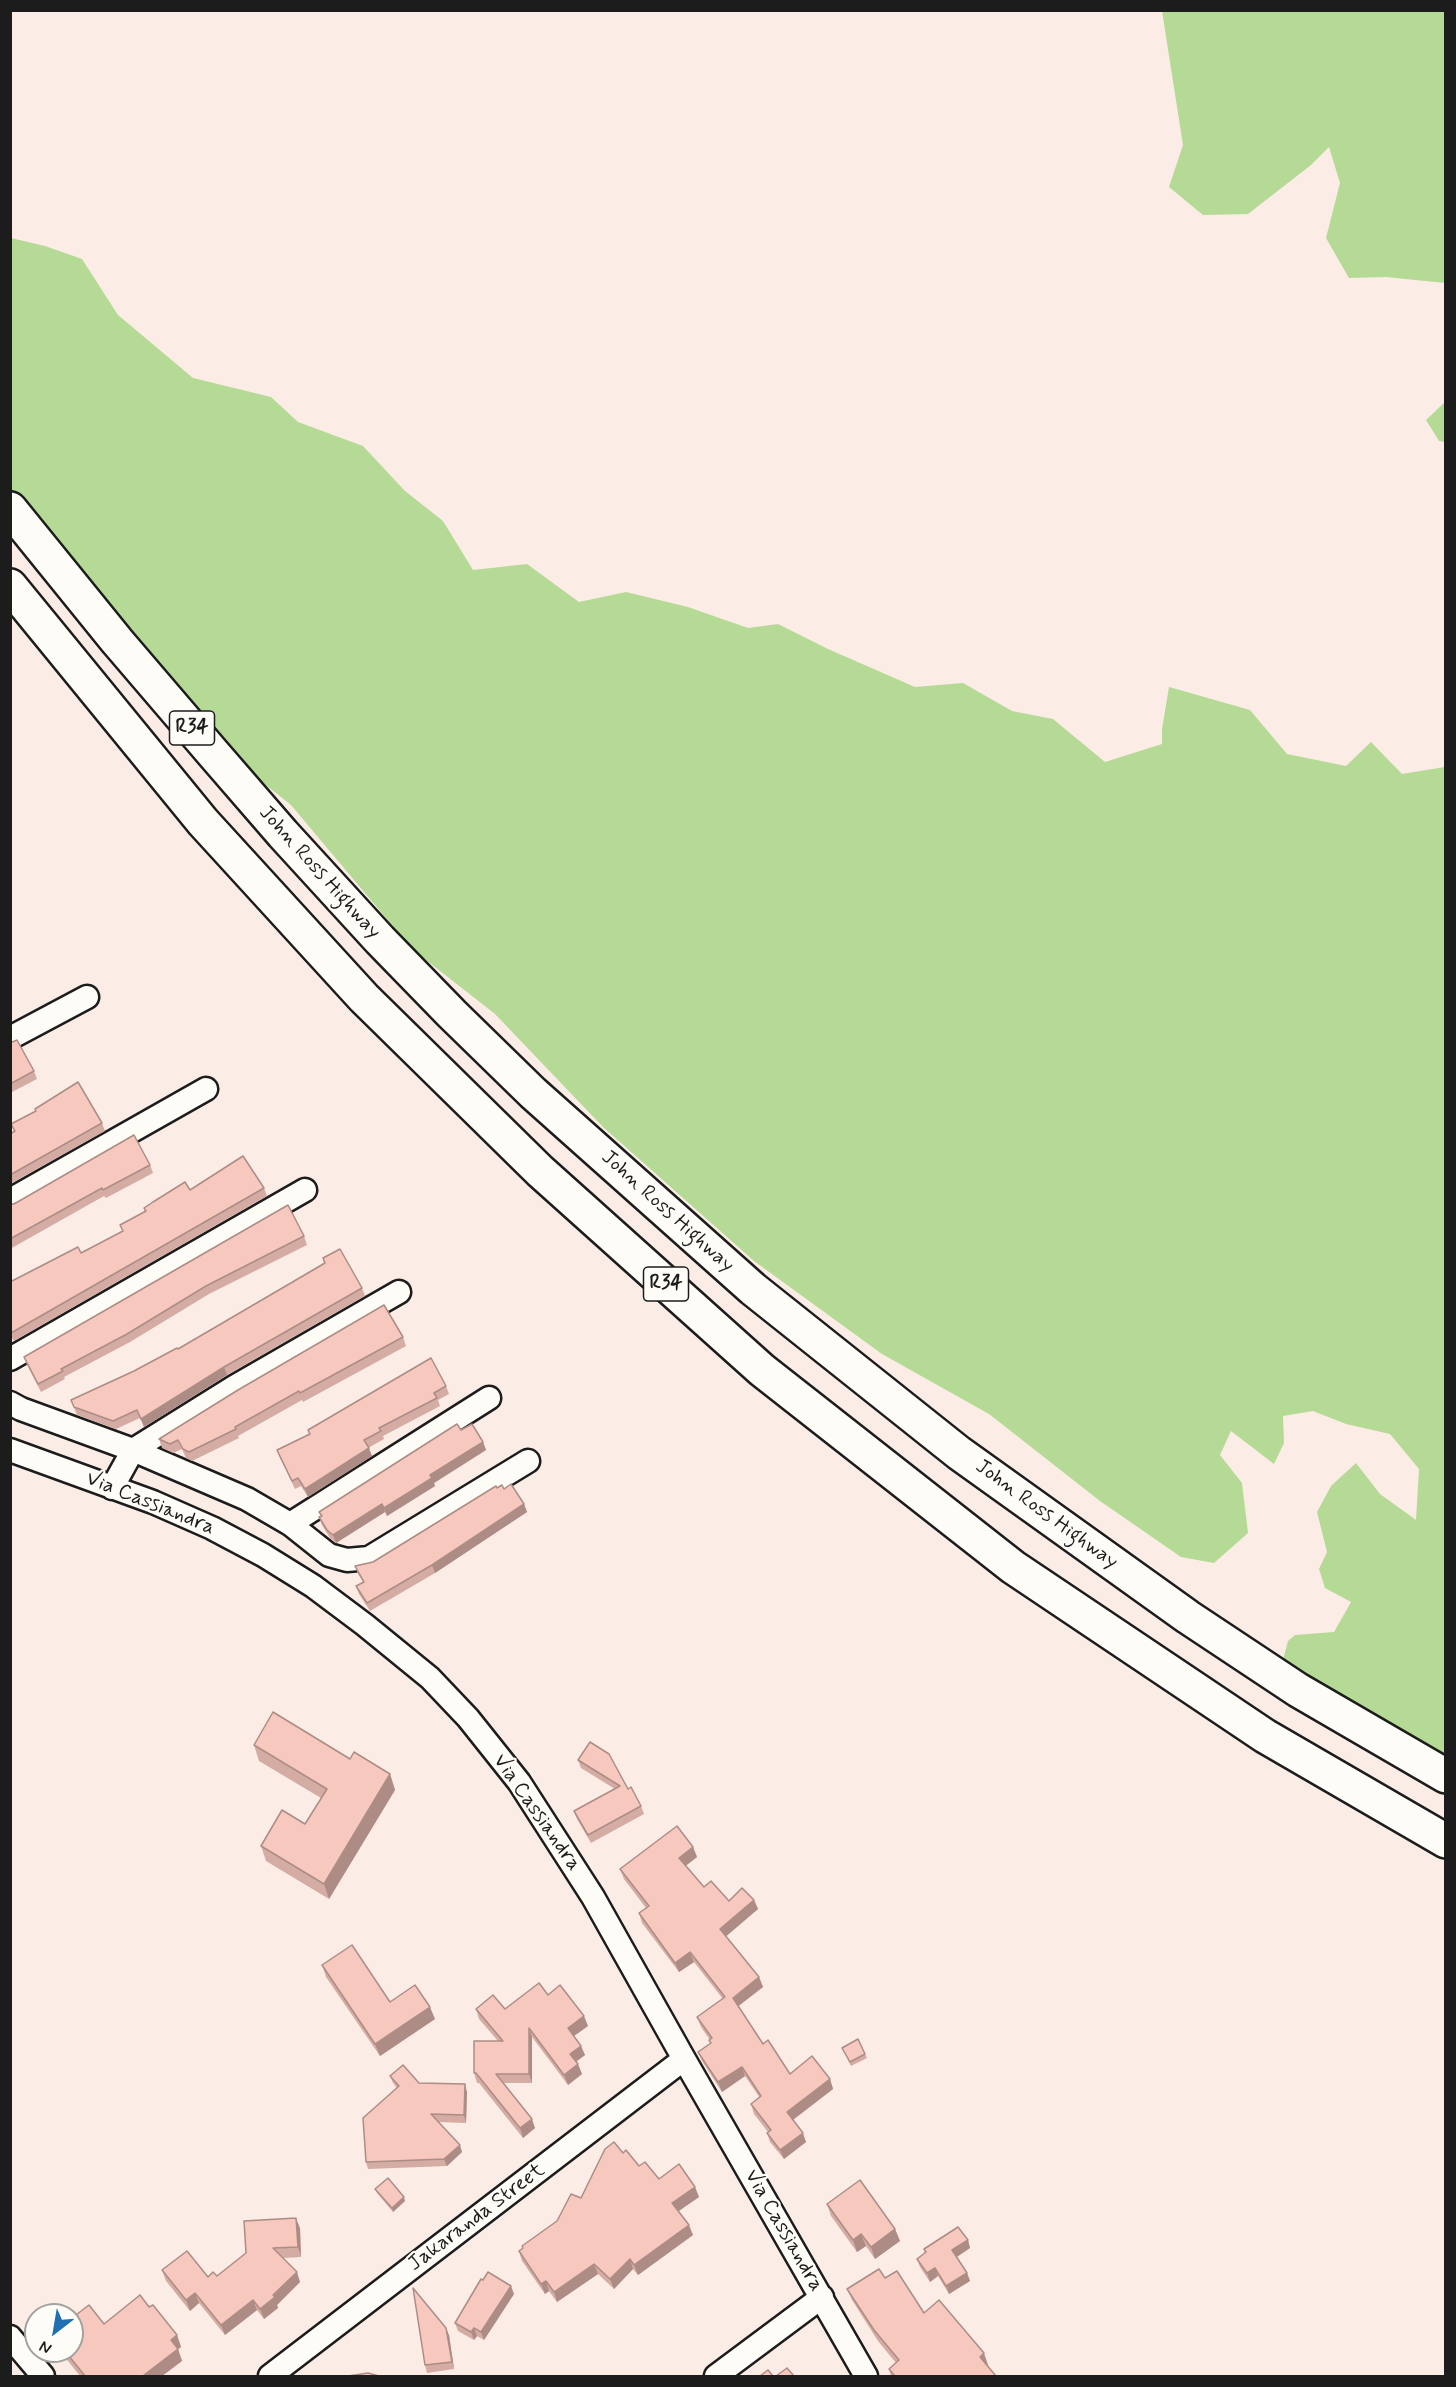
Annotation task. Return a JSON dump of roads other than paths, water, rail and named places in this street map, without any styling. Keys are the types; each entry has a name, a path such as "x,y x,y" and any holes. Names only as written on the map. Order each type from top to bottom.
{"main road":[{"name":"John Ross Highway","path":"10,509 117,641 219,760 380,940 533,1093 753,1289 959,1453 1188,1617 1298,1689 1446,1776"},
{"name":"R34","path":"10,586 203,822 364,998 540,1171 762,1370 1013,1567 1265,1736 1446,1841"}],"street":[{"path":"10,1038 87,997"},
{"path":"10,1200 206,1089"},
{"path":"10,1359 305,1190"},
{"path":"112,1488 133,1450 234,1387 399,1292"},
{"path":"290,1524 489,1398"},
{"path":"10,1403 133,1450 247,1499 290,1524 329,1555 347,1560 369,1558 528,1461"},
{"name":"Via Cassiandra","path":"10,1450 212,1528 263,1555 321,1593 430,1678 468,1718 519,1782 593,1897 866,2376"},
{"name":"Jakaranda Street","path":"270,2376 684,2059"},
{"path":"716,2376 822,2297"},
{"path":"10,2337 42,2376"}]}
